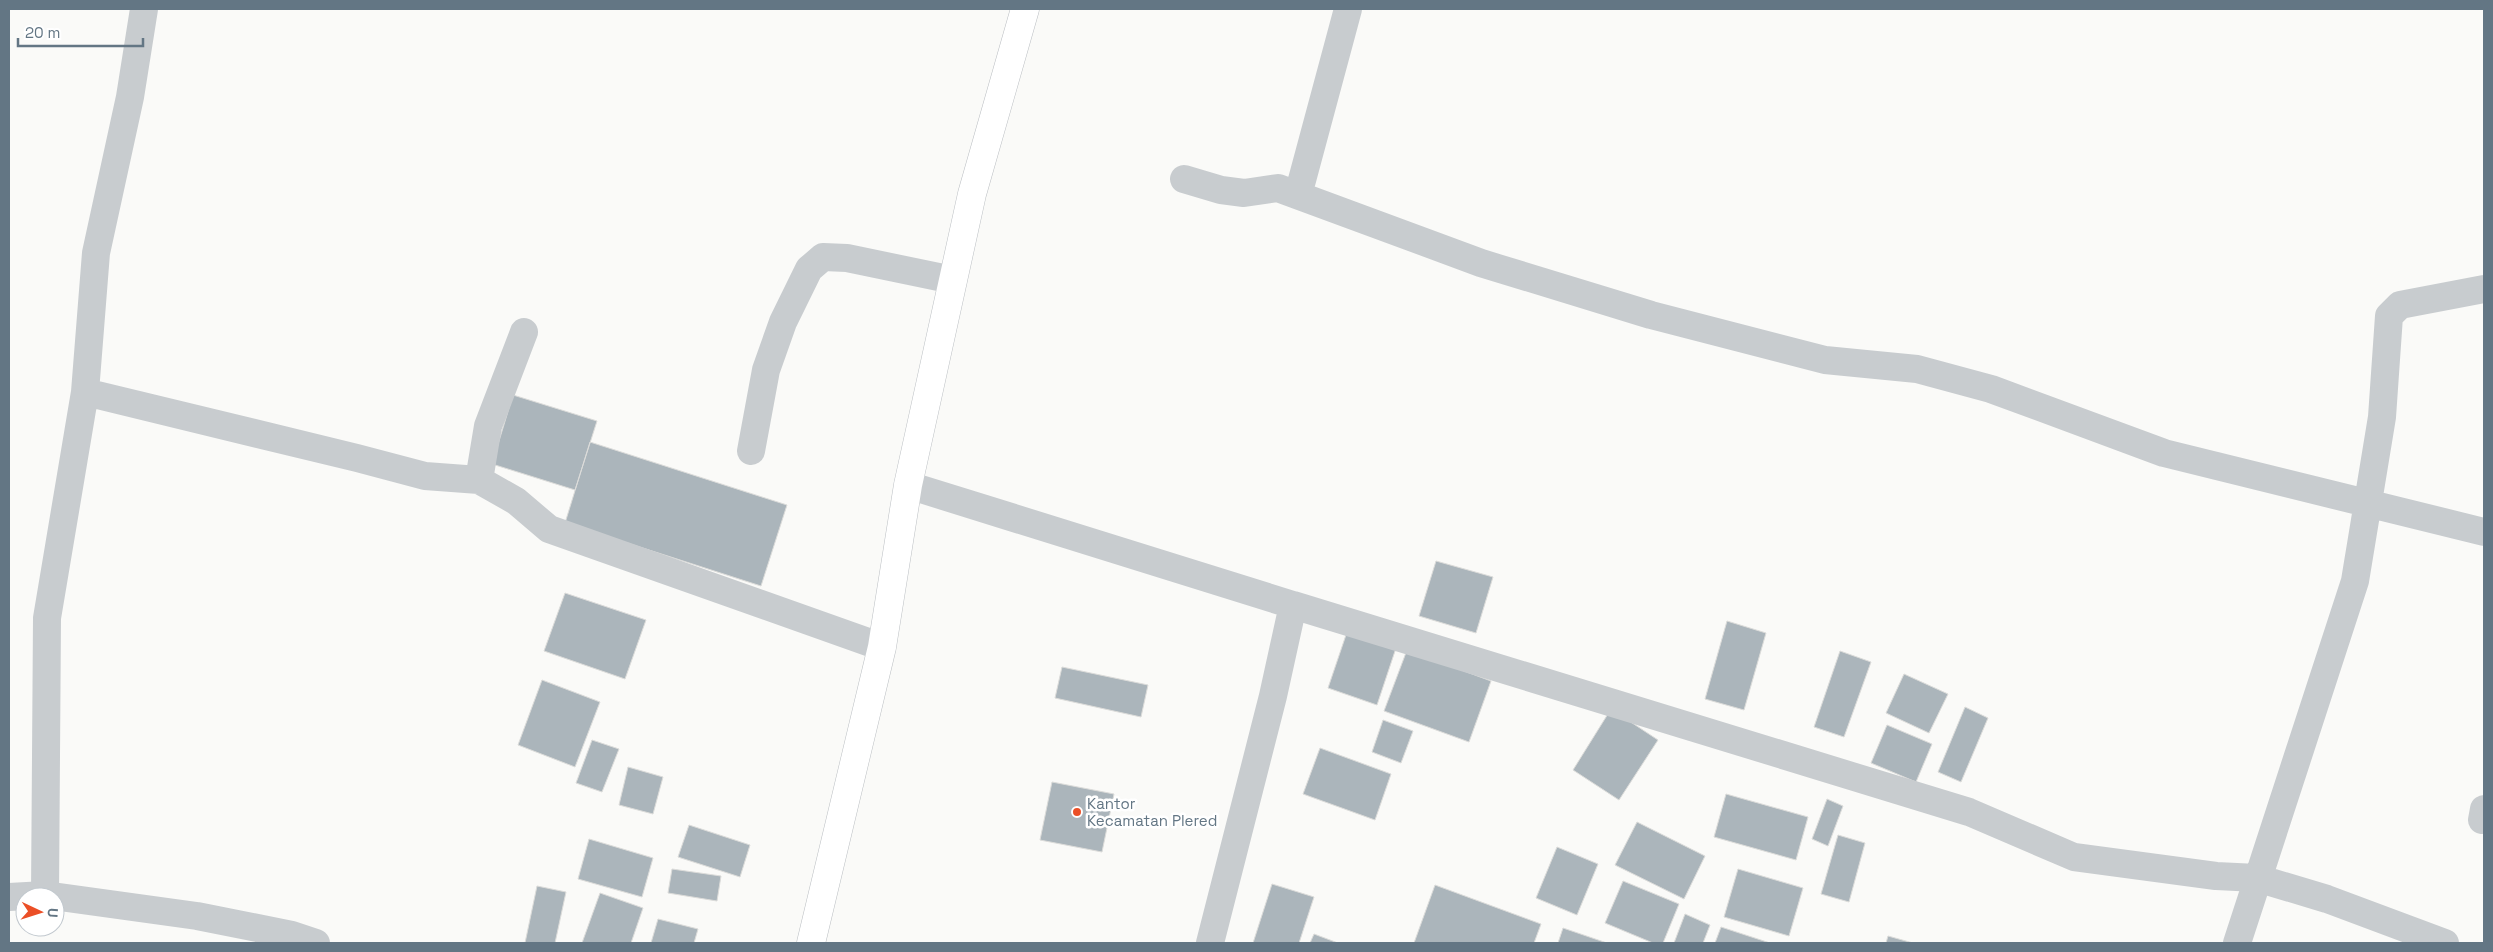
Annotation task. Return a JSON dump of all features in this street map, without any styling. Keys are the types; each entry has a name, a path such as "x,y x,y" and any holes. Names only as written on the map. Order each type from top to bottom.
{"main road":[{"path":"812,943 882,647 908,485 972,194 1024,9"}],"street":[{"path":"45,887 47,618 85,392 96,253 130,98 144,9"},
{"path":"1298,195 1348,9"},
{"path":"1184,179 1222,190 1244,193 1278,188 1481,262 1651,315 1825,360 1917,369 1991,389 2164,453 2484,532"},
{"path":"751,451 766,370 783,322 809,270 819,260 832,256 847,258 953,280"},
{"path":"2237,943 2355,581 2382,417 2389,316 2400,305 2484,290"},
{"path":"479,480 488,426 524,332"},
{"path":"85,392 425,476 479,480 516,501 549,529 882,647"},
{"path":"908,485 1969,812 2074,857 2216,876 2257,878 2327,898 2445,943"},
{"path":"1210,943 1273,696 1293,605"},
{"path":"65,898 197,916 292,935 316,943"}],"building":[{"path":"513,395 597,421 575,490 492,464"},
{"path":"590,442 787,505 761,586 565,523"},
{"path":"1436,561 1493,577 1476,633 1419,616"},
{"path":"565,593 646,620 625,679 544,651"},
{"path":"1727,621 1766,633 1744,710 1705,699"},
{"path":"1348,629 1397,645 1377,705 1328,688"},
{"path":"1407,650 1491,681 1469,742 1384,711"},
{"path":"1840,651 1871,662 1844,737 1814,727"},
{"path":"1062,667 1148,685 1141,717 1055,698"},
{"path":"1904,674 1948,694 1929,733 1886,713"},
{"path":"542,680 600,702 575,767 518,745"},
{"path":"1965,707 1988,718 1961,782 1938,772"},
{"path":"1611,709 1658,740 1619,800 1573,770"},
{"path":"1383,720 1413,731 1401,763 1372,752"},
{"path":"1887,725 1932,744 1916,782 1871,763"},
{"path":"592,740 619,749 602,792 576,783"},
{"path":"1320,748 1391,774 1375,820 1303,794"},
{"path":"628,767 663,777 653,814 619,805"},
{"path":"1052,782 1114,794 1102,852 1040,840"},
{"path":"1726,794 1808,817 1796,860 1714,837"},
{"path":"1827,799 1843,806 1828,846 1812,839"},
{"path":"1637,822 1705,856 1684,899 1615,865"},
{"path":"689,825 750,845 740,877 678,857"},
{"path":"1838,835 1865,843 1849,902 1821,894"},
{"path":"589,839 653,858 642,897 578,879"},
{"path":"1557,847 1598,864 1577,915 1536,898"},
{"path":"672,869 721,876 717,901 668,893"},
{"path":"1738,869 1803,888 1789,936 1724,917"},
{"path":"1623,881 1679,904 1663,943 1653,943 1605,923"},
{"path":"1272,884 1314,897 1299,943 1253,943"},
{"path":"1435,885 1541,924 1534,943 1414,943"},
{"path":"537,886 566,892 555,943 525,943"},
{"path":"600,893 643,908 631,943 582,943"},
{"path":"1685,914 1710,925 1703,943 1674,943"},
{"path":"658,919 698,929 694,943 651,943"},
{"path":"1721,927 1770,943 1715,943"},
{"path":"1563,928 1607,943 1558,943"},
{"path":"1314,934 1338,943 1310,943"},
{"path":"1888,936 1913,943 1886,943"}],"place":[{"name":"Kantor Kecamatan Plered","path":"1077,812"}]}
